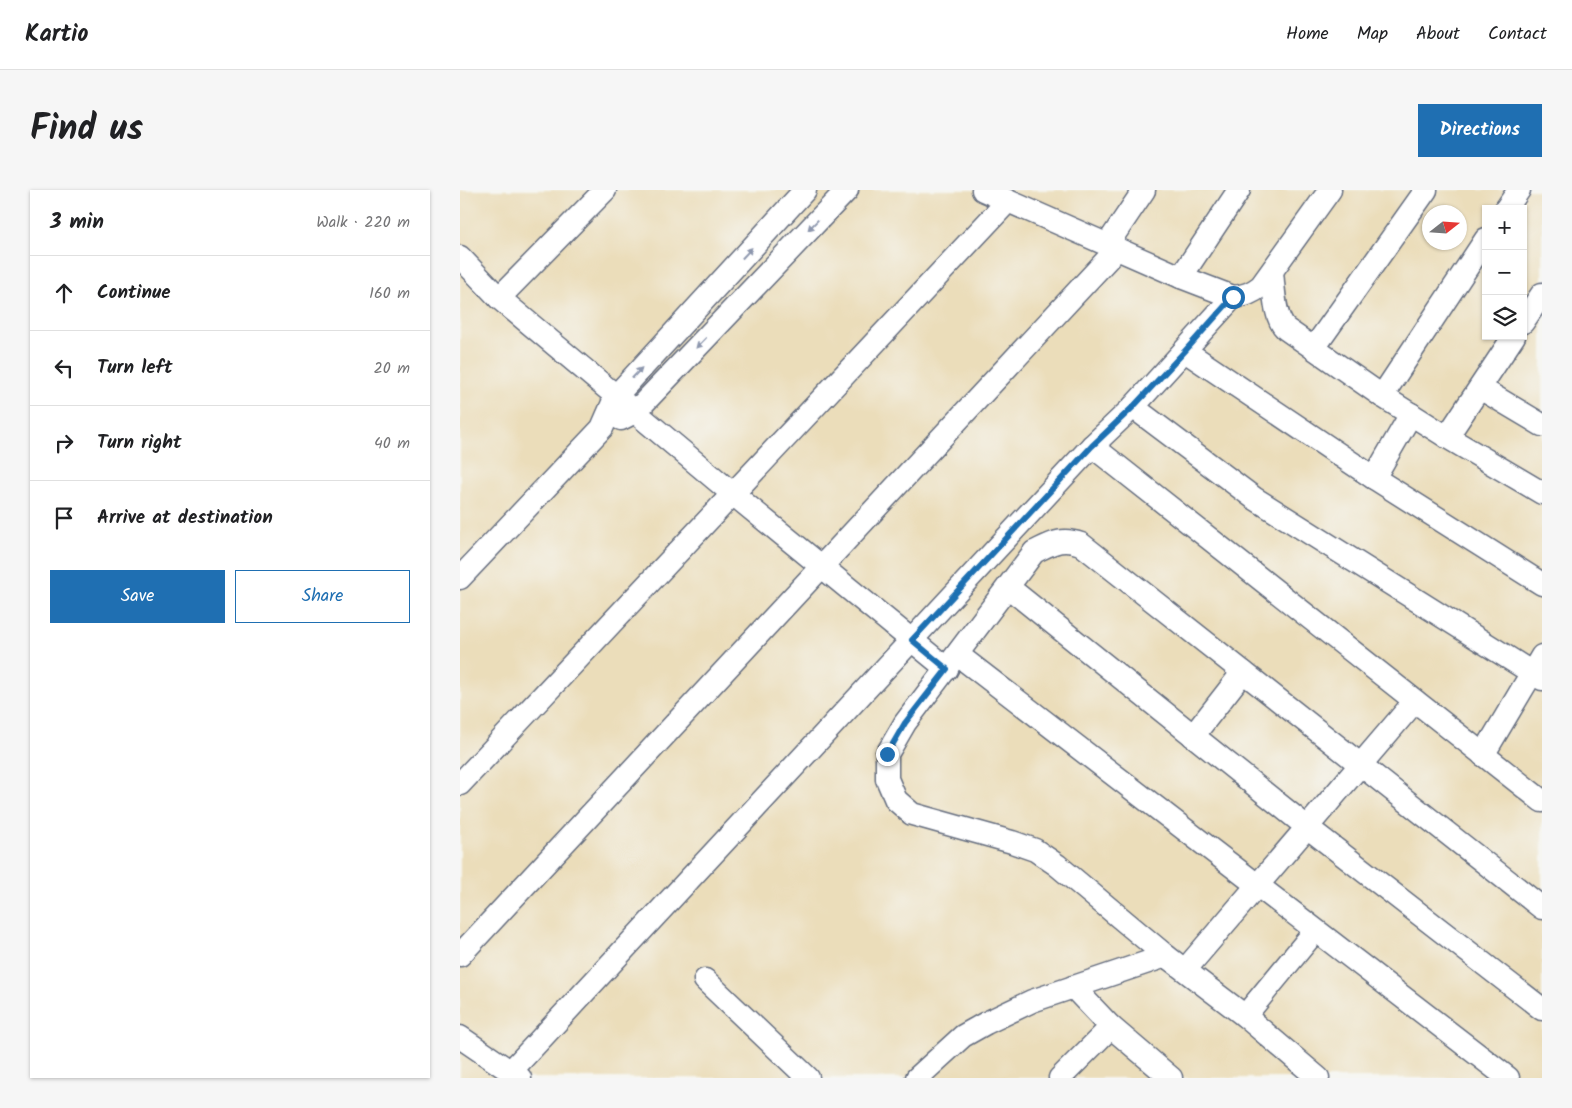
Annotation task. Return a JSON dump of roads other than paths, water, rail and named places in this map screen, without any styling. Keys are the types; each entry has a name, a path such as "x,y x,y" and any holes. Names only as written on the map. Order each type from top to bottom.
{"street":[{"path":"499,298 605,190"},
{"path":"460,578 602,428 616,396 805,190"},
{"path":"602,428 635,412 847,190"},
{"path":"460,955 823,567 1112,247 1144,190"},
{"path":"1180,277 1240,190"},
{"path":"460,784 733,494 996,194 1180,277 1233,297 1242,297 1261,286 1330,190"},
{"path":"1314,348 1426,190"},
{"path":"1509,205 1519,190"},
{"path":"1382,396 1482,245"},
{"path":"460,256 499,298 733,494 912,640 952,662 1256,886 1508,1078"},
{"path":"1272,272 1280,324 1382,396 1542,493"},
{"path":"1527,316 1542,294"},
{"path":"460,1038 516,1074 912,640 1092,446 1133,407 1233,297"},
{"path":"1447,437 1511,340"},
{"path":"1185,351 1374,478 1542,584"},
{"path":"1480,388 1542,425"},
{"path":"1133,407 1254,498 1539,669 1483,756"},
{"path":"1374,478 1411,414"},
{"path":"1092,446 1542,801"},
{"path":"1318,1078 1245,1016 1166,956 1057,864 1035,850 1012,842 912,814 896,800 887,779 887,754 905,723 1034,552 1054,542 1068,540 1081,544 1542,908"},
{"path":"1008,587 1307,827 1542,1009"},
{"path":"1193,736 1243,672"},
{"path":"1185,970 1415,701"},
{"path":"1245,1016 1315,931"},
{"path":"917,1078 963,1036 986,1023 1032,1001 1166,956"},
{"path":"705,980 808,1078"},
{"path":"1073,987 1111,1027 1171,1078"},
{"path":"1060,1078 1111,1027"}]}
